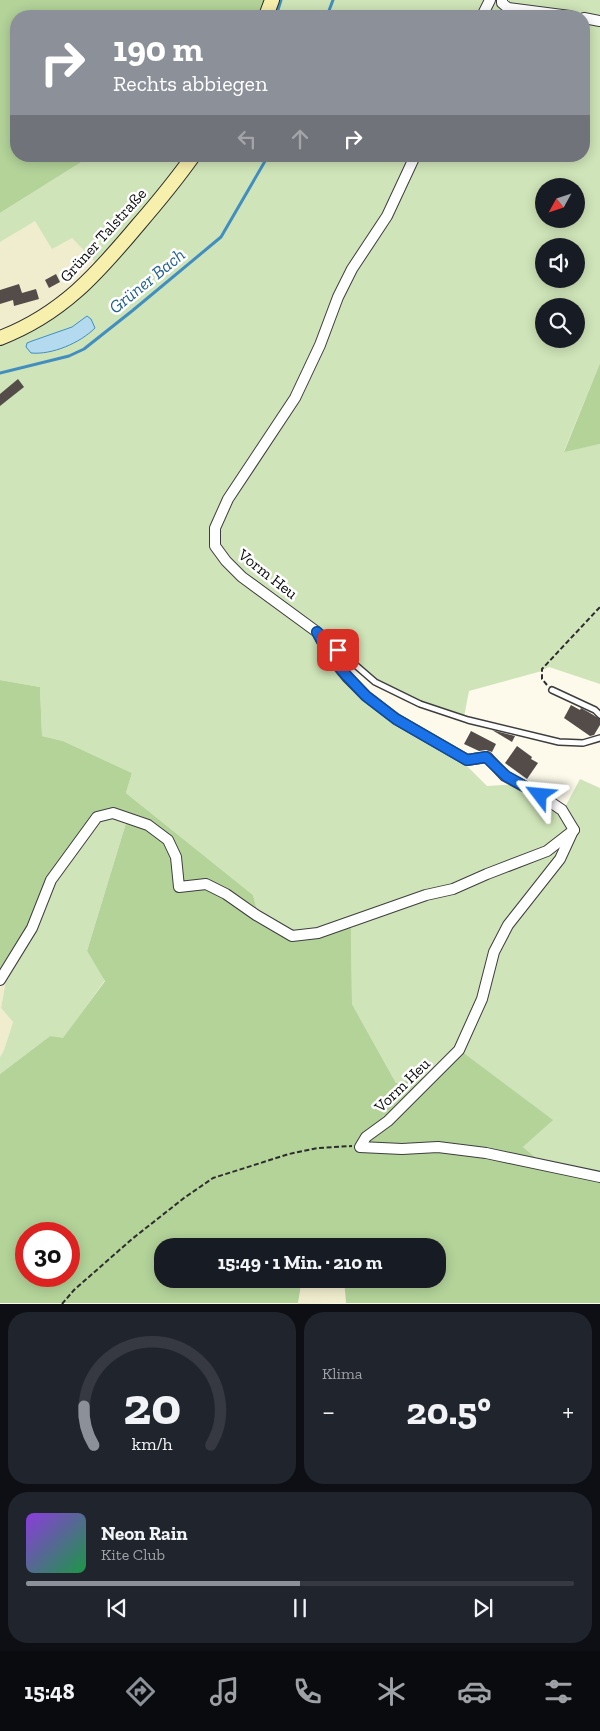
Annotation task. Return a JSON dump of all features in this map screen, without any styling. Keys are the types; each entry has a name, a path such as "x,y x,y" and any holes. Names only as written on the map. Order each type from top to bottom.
{"main road":[{"name":"Grüner Talstraße","path":"0,338 46,316 78,290 117,250 189,162"}],"street":[{"path":"502,0 502,3 508,8 524,10"},
{"name":"Vorm Heu","path":"360,1147 366,1136 388,1121 459,1050 482,999 494,952 508,924 560,859 574,830 562,810 506,776 486,757 467,760 389,714 366,696 330,656 317,632 295,614 242,577 226,561 215,546 216,528 228,499 295,398 320,345 341,290 352,269 387,216 412,162"},
{"path":"0,980 32,928 51,880 97,817 113,814 148,826 168,840 176,857 179,887 206,884 226,894 256,915 292,936 318,933 426,895 453,889 547,851 574,830"},
{"path":"360,1147 438,1147 486,1153 600,1177"}],"lane":[{"path":"317,632 375,682 420,704 468,720 559,742 582,742 600,738"},
{"path":"552,690 595,710 600,715"}],"path":[{"path":"552,690 542,679 542,669 600,607"},
{"path":"62,1304 74,1290 132,1239 213,1178 234,1170 304,1151 338,1146 360,1147"}],"shaded area":[{"path":"35,220 72,238 96,263 58,301 25,321 0,331 0,242"},
{"path":"6,980 1,1008 13,1022 0,1057 0,987"},
{"path":"301,1288 345,1288 346,1303 298,1304"}],"green space":[{"path":"0,0 266,0 262,10 10,10 10,162 81,162 0,213"},
{"path":"277,0 487,0 482,10 273,10"},
{"path":"492,0 499,0 506,10 487,10"},
{"path":"506,0 600,0 600,18 590,16 590,10 549,10 511,4"},
{"path":"590,24 600,25 600,363 564,451 600,444 600,606 542,671 469,691 464,717 419,702 375,681 265,592 218,547 217,528 230,500 296,399 339,298 415,162 590,162"},
{"path":"81,162 182,162 96,263 72,238 52,249 35,221 0,242 0,213"},
{"path":"194,162 406,162 383,213 368,239 345,270 294,396 215,527 225,562 317,633 365,697 467,762 466,765 487,786 516,784 560,812 570,830 546,849 487,872 318,931 292,934 258,914 253,895 126,793 132,773 63,741 42,736 40,687 0,680 0,344 32,329"},
{"path":"600,363 600,444 564,452"},
{"path":"600,607 600,684 549,667 543,670"},
{"path":"0,680 40,687 42,736 63,741 132,773 126,793 253,895 258,914 228,892 183,883 178,856 150,822 95,815 71,847 30,927 0,974"},
{"path":"580,779 600,788 600,1175 545,1165 523,1147 552,1120 460,1050 495,952 577,830 564,809"},
{"path":"113,817 126,823 87,951 105,980 63,1039 50,1036 0,1074 0,1057 13,1022 1,1008 6,980 54,883 98,820"},
{"path":"126,823 153,833 167,845 174,862 178,890 205,887 225,896 293,940 351,924 352,1004 396,1083 437,1075 460,1050 553,1120 523,1147 545,1165 600,1180 600,1303 346,1303 345,1288 446,1288 446,1238 154,1238 154,1288 300,1288 298,1303 0,1303 0,1074 50,1036 63,1038 105,981 87,951"},
{"path":"556,849 557,856 506,923 481,999 457,1048 433,1076 396,1083 352,1004 351,924"}],"water":[{"path":"87,316 91,319 95,328 82,339 48,352 31,353 26,347 27,343 72,327"}],"building":[{"path":"56,274 60,282 49,288 45,280"},
{"path":"19,284 22,293 36,289 39,299 14,306 13,300 0,304 0,290"},
{"path":"18,379 24,387 0,406 0,394"},
{"path":"571,705 580,710 581,708 600,719 600,725 594,735 590,736 564,718"},
{"path":"492,730 515,736 512,742"},
{"path":"471,731 496,744 492,752 486,750 479,751 464,744"},
{"path":"517,746 538,763 527,779 505,763"}],"waterway":[{"path":"278,10 281,0"},
{"name":"Grüner Bach","path":"329,10 333,0"},
{"name":"Grüner Bach","path":"0,373 69,356 84,349 132,311 221,237 265,162"}],"route":[{"path":"338,650 317,632 330,656 347,676 366,696 396,719 467,760 486,757 506,776 540,795"}]}
